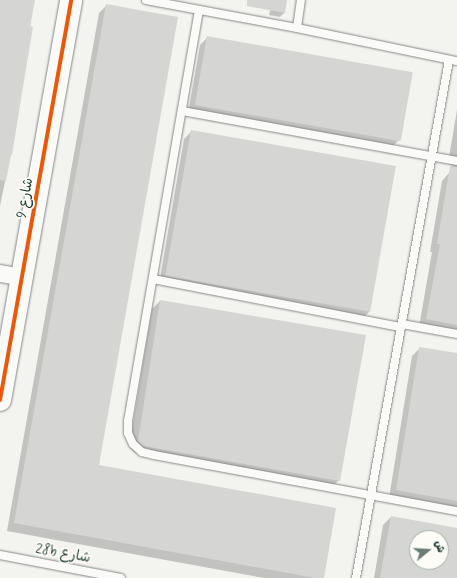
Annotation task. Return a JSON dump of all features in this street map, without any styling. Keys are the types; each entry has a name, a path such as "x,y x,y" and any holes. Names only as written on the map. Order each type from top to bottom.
{"street":[{"name":"شارع 9","path":"0,400 71,0"},
{"path":"0,273 22,277"}],"lane":[{"path":"146,0 297,28 453,60 432,156 356,578"},
{"path":"297,28 301,0"},
{"path":"199,10 128,420 128,433 133,444 142,452 154,455 457,511"},
{"path":"182,111 457,160"},
{"path":"153,278 401,326 457,334"},
{"name":"28b شارع","path":"0,554 121,578"}],"building":[{"path":"0,0 35,0 30,26 33,27 12,155 6,181 0,180"},
{"path":"247,0 287,0 285,13 247,6"},
{"path":"106,4 178,17 99,465 336,508 324,578 315,578 14,523"},
{"path":"207,36 413,72 401,141 195,105"},
{"path":"191,130 396,166 370,312 165,276"},
{"path":"450,166 457,167 457,325 426,319 440,244 437,244"},
{"path":"160,300 366,335 340,481 143,446 138,441"},
{"path":"419,347 457,353 457,501 396,490"},
{"path":"391,516 457,528 457,578 380,578"}],"cycle path":[{"path":"0,400 71,0"}]}
